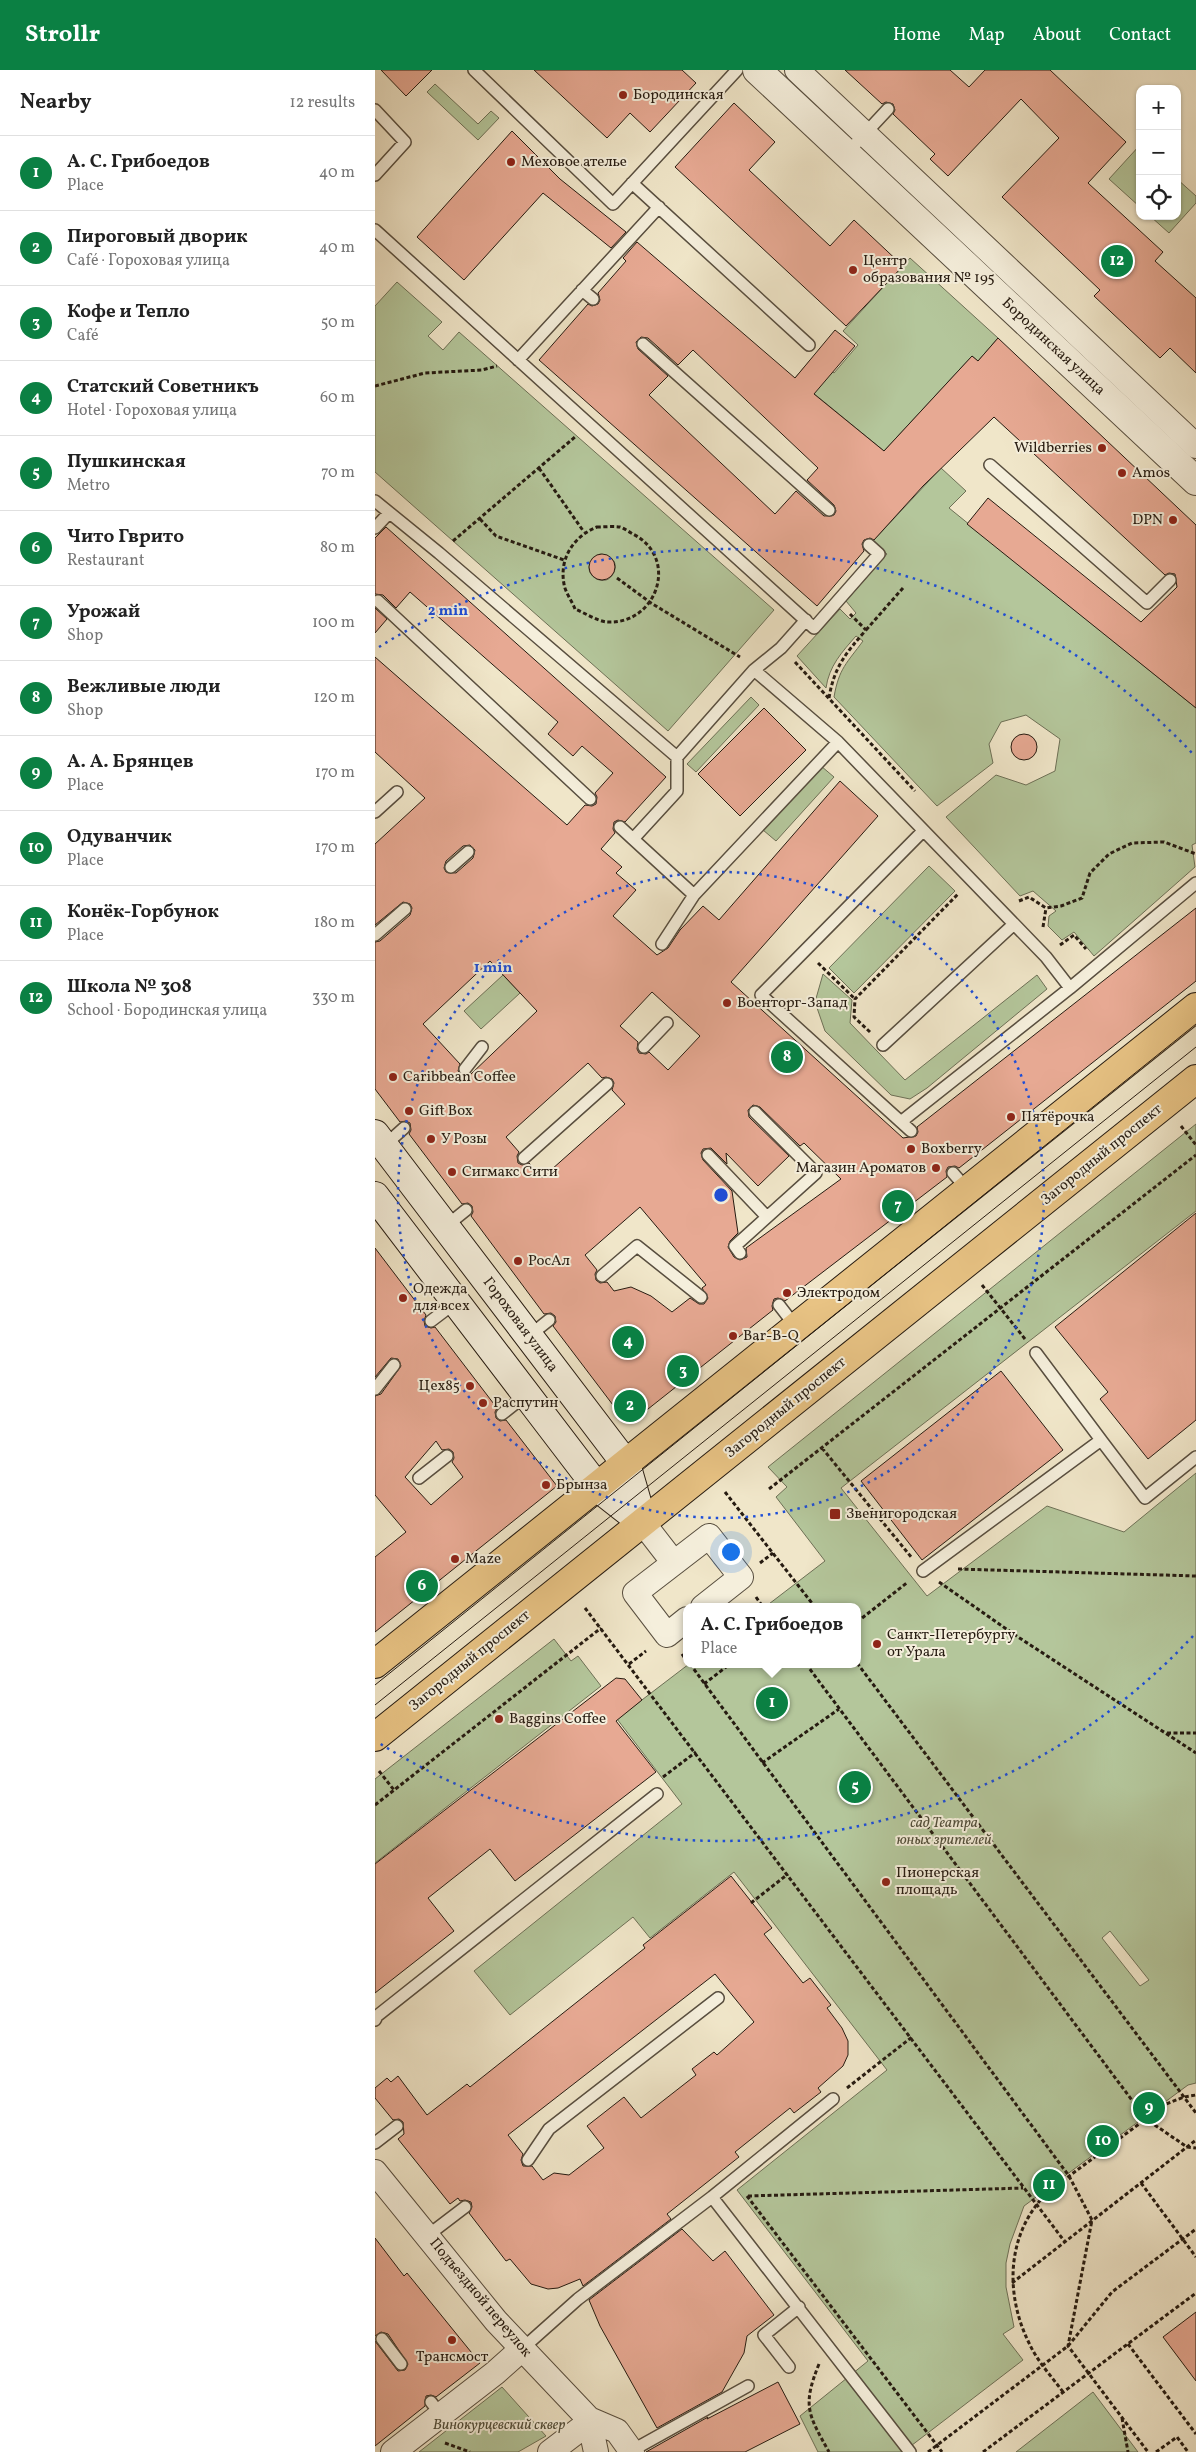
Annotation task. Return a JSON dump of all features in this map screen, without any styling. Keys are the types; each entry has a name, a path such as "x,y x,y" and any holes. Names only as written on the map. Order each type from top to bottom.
{"main road":[{"name":"Бородинская улица","path":"757,70 856,144 1196,481"},
{"path":"375,1664 796,1327 960,1181 1196,1007"},
{"name":"Загородный проспект","path":"375,1737 1196,1079"},
{"name":"Гороховая улица","path":"379,1140 445,1227 539,1328 626,1464 643,1523"},
{"path":"375,1196 597,1487 643,1523"}],"street":[{"name":"Бородинская улица","path":"797,70 856,144 1196,446"},
{"path":"643,1523 674,1563"},
{"path":"683,1622 667,1634 635,1593 709,1536 741,1577 708,1603"},
{"name":"Подъездной переулок","path":"375,2172 496,2321 522,2349 584,2425 617,2431 631,2451"},
{"path":"393,2452 436,2408 522,2349"},
{"path":"550,2452 584,2425 596,2452"}],"lane":[{"path":"474,70 613,204 737,70"},
{"path":"856,144 888,109"},
{"path":"375,110 405,142 375,175"},
{"path":"632,183 809,345"},
{"path":"518,360 659,207"},
{"path":"375,230 814,628 879,554 869,546"},
{"path":"583,290 593,299"},
{"path":"643,344 829,510"},
{"path":"990,465 1147,604 1170,580"},
{"path":"375,501 439,553 677,757"},
{"path":"375,528 389,513"},
{"path":"378,601 590,799"},
{"path":"633,839 677,792 677,757 754,670 781,648 806,620"},
{"path":"754,670 837,742 1046,957 1070,988"},
{"path":"662,944 694,895 837,742"},
{"path":"375,812 397,792"},
{"path":"620,827 694,895"},
{"path":"911,1131 761,995 923,831"},
{"path":"451,866 468,852"},
{"path":"902,1122 1070,988 1196,883"},
{"path":"375,935 405,909"},
{"path":"883,1045 1014,924"},
{"path":"644,1047 667,1024"},
{"path":"465,1069 483,1047"},
{"path":"524,1158 607,1084"},
{"path":"740,1253 735,1246 816,1173 755,1112"},
{"path":"379,1140 404,1128"},
{"path":"707,1155 767,1217"},
{"path":"445,1227 466,1210"},
{"path":"602,1276 637,1246 701,1297"},
{"path":"431,1321 456,1302"},
{"path":"779,1305 796,1327"},
{"path":"1036,1353 1145,1498 1196,1457"},
{"path":"375,1389 394,1365"},
{"path":"502,1414 527,1395"},
{"path":"923,1571 1101,1440"},
{"path":"419,1478 447,1456"},
{"path":"375,2020 377,2016 657,1794"},
{"path":"528,2160 549,2129 718,1998"},
{"path":"522,2349 578,2299 712,2197 833,2099"},
{"path":"375,2143 397,2126"},
{"path":"712,2197 827,2342 910,2452"},
{"path":"427,2236 465,2207"},
{"path":"789,2366 764,2335 799,2307"},
{"path":"382,2339 401,2364"},
{"path":"631,2451 748,2386"}],"path":[{"path":"375,386 425,373 482,370 518,360"},
{"path":"439,553 589,425"},
{"path":"539,468 584,532"},
{"path":"479,518 495,536 564,560"},
{"path":"597,527 620,527 640,537 656,555 660,580 651,603 627,620 606,622 575,609 564,585 564,560 584,532 597,527"},
{"path":"617,578 651,603 743,659 754,670"},
{"path":"829,698 833,676 845,655 903,588"},
{"path":"838,601 866,630"},
{"path":"781,648 918,793"},
{"path":"1019,901 1029,897 1046,908 1061,906 1081,898 1090,873 1109,854 1132,843 1164,842 1196,854"},
{"path":"883,1045 854,1017 855,999 972,880"},
{"path":"1012,894 1023,906"},
{"path":"1043,927 1046,908"},
{"path":"1038,922 1048,933"},
{"path":"1054,939 1060,945 1074,935 1098,964"},
{"path":"805,950 855,999"},
{"path":"1181,1126 1196,1145"},
{"path":"769,1489 1196,1155"},
{"path":"981,1285 1036,1353"},
{"path":"821,1448 923,1571 1015,1635 1196,1753"},
{"path":"723,1489 812,1603"},
{"path":"861,1619 923,1571 952,1569 1196,1576"},
{"path":"585,1608 912,2037 1065,2242"},
{"path":"375,1805 601,1628"},
{"path":"692,1668 1069,2176 1092,2220 1069,2346 1148,2452"},
{"path":"704,1684 725,1668"},
{"path":"809,1668 1146,2119 1187,2147 1196,2148"},
{"path":"861,1668 1196,2113"},
{"path":"762,1763 839,1709"},
{"path":"1165,1733 1196,1733"},
{"path":"657,1794 663,1778 696,1752"},
{"path":"379,1771 394,1790"},
{"path":"751,1902 788,1874"},
{"path":"833,2099 912,2037"},
{"path":"1063,2392 1031,2347 1017,2311 1012,2283 1013,2263 1017,2244 1036,2203 1166,2104 1184,2097 1196,2095"},
{"path":"1012,2283 1196,2140"},
{"path":"1141,2183 1196,2257"},
{"path":"712,2197 1023,2188"},
{"path":"747,2196 942,2452"},
{"path":"927,2452 1069,2346 1112,2292 1196,2228"},
{"path":"983,2452 1196,2293"},
{"path":"827,2342 811,2384 808,2401 810,2418 829,2452"},
{"path":"1128,2344 1196,2434"},
{"path":"1122,2418 1128,2452"},
{"path":"1156,2452 1177,2437 1188,2452"}],"green space":[{"path":"435,84 478,124 491,111 499,118 478,140 427,92"},
{"path":"1136,149 1136,203 1109,179"},
{"path":"1181,183 1196,196 1196,203 1181,220"},
{"path":"1154,220 1181,220 1169,233"},
{"path":"910,258 998,338 978,361 972,356 884,451 795,378 813,357 834,373 858,345 843,331"},
{"path":"397,282 442,322 428,336 443,350 459,332 774,610 668,731 375,472 375,306","holes":["600,554 612,559 615,568 610,578 598,580 590,572 589,566 592,560"]},
{"path":"941,468 966,491 949,508 1196,708 1196,843 1192,845 1195,867 1094,956 1074,932 1062,940 1048,926 1049,916 1056,911 1033,891 1020,896 946,817 996,775 1026,785 1055,771 1060,739 1026,715 1001,722 989,744 993,763 937,806 834,697 841,672 863,641 856,636 841,654 833,666 826,688 797,656 840,609 850,619 856,613 846,601 887,554 873,541"},
{"path":"751,697 759,705 696,772 687,764"},
{"path":"821,766 834,777 776,841 763,830"},
{"path":"929,866 955,891 854,993 829,968"},
{"path":"823,974 852,1000 850,1023 905,1080 1037,975 1047,989 927,1088 910,1099 891,1095 825,1031 815,1002"},
{"path":"503,975 520,993 481,1029 464,1011"},
{"name":"сад Театра юных зрителей","path":"1196,1124 1196,1211 841,1488 927,1596 1047,1506 1124,1532 1196,1473 1196,2083 1188,2085 1024,2206 1010,2244 1006,2263 1006,2287 1014,2327 1003,2334 1023,2360 903,2452 818,2452 800,2416 868,2361 737,2190 887,2070 734,1872 650,1938 633,1917 510,2015 474,1971 682,1804 617,1719 684,1668 861,1668 861,1603 770,1603 825,1561 776,1497 787,1487 768,1467","holes":["1110,1931 1149,1980 1140,1986 1102,1938"]},
{"path":"554,1639 571,1661 578,1656 601,1686 375,1863 375,1779"},
{"name":"Винокурцевский сквер","path":"502,2387 546,2436 518,2452 419,2452"},
{"path":"1093,2392 1138,2452 1016,2452"}],"building":[{"path":"381,70 432,70 406,96"},
{"name":"Бородинская","path":"534,70 682,70 696,83 650,132 630,113 607,138"},
{"path":"845,70 950,70 969,87 985,70 1050,70 1126,142 1088,183 1163,252 1155,261 1196,298 1196,373 1170,348 1160,358 1094,296 1100,290 1002,197 1059,138 1021,99 948,176 930,159 935,154 893,114 895,110 893,104 886,102 882,104"},
{"path":"734,103 775,142 749,170 830,246 854,220 903,266 846,326 675,167"},
{"path":"512,131 560,179 626,232 611,248 543,193 464,280 417,237"},
{"path":"637,242 795,378 835,330 855,346 814,394 884,451 972,356 978,361 998,338 1196,525 1196,708 967,524 988,498 1141,622 1177,587 1175,574 1169,573 1165,575 994,417 923,486 874,540 870,538 864,540 862,544 864,551 817,606 539,360 588,304 592,306 598,304 600,300 598,293 626,261 623,258","holes":["641,337 648,338 678,365 693,350 818,468 807,480 834,505 836,511 834,515 824,516 796,491 775,514 649,395 668,376 638,349 636,342"]},
{"path":"386,527 666,777 625,822 618,820 614,822 613,829 615,833 601,849 622,867 616,873 636,890 613,916 657,955 668,948 680,930 703,906 719,920 840,781 878,816 731,982 903,1138 916,1136 918,1132 917,1127 1196,908 1196,981 959,1168 955,1166 948,1167 946,1171 947,1177 785,1301 778,1298 774,1299 773,1310 643,1413 635,1415 621,1413 553,1326 556,1322 555,1316 551,1313 544,1314 471,1216 473,1212 472,1206 468,1203 462,1204 409,1134 411,1130 410,1123 406,1121 400,1122 375,1089 375,942 380,941 410,915 412,908 410,904 403,902 375,925 375,844 425,798 375,752 375,657 567,825 585,805 592,806 596,804 597,797 595,793 613,773 582,746 573,756 548,734 558,722 410,592 396,608 383,595 375,594 375,538","holes":["470,845 475,850 473,858 456,873 446,872 444,868 446,861 463,846","490,961 537,1011 470,1075 464,1076 458,1071 460,1064 423,1024","652,992 700,1036 668,1070 649,1052 646,1054 639,1053 637,1049 638,1042 620,1026","588,1063 602,1078 612,1079 614,1083 612,1090 625,1104 542,1178 529,1163 522,1165 518,1163 517,1156 519,1152 506,1137","753,1105 760,1107 800,1146 804,1143 841,1179 746,1248 747,1257 740,1260 734,1257 728,1247 730,1241 738,1233 732,1191 703,1160 701,1153 703,1149 711,1148 727,1164 726,1153 758,1186 789,1156 749,1117 748,1110","640,1207 706,1285 702,1288 708,1298 704,1304 699,1304 690,1298 672,1312 651,1296 631,1287 614,1291 607,1282 600,1283 596,1280 595,1274 597,1270 585,1255"]},
{"path":"602,554 611,558 615,567 611,576 602,580 593,576 589,567 593,558"},
{"path":"375,608 387,619 375,633"},
{"path":"764,708 806,750 740,816 698,774"},
{"path":"1024,734 1033,738 1037,747 1033,756 1024,760 1015,756 1011,747 1015,738"},
{"path":"1196,1213 1196,1420 1148,1459 1100,1399 1108,1392 1055,1327"},
{"path":"375,1248 426,1315 425,1326 435,1327 497,1408 495,1412 496,1418 500,1421 506,1420 557,1486 375,1632 375,1557 406,1532 375,1495 375,1396 381,1394 401,1366 398,1359 391,1358 375,1377","holes":["436,1441 442,1450 449,1449 453,1452 454,1458 452,1462 463,1477 431,1505 405,1477"]},
{"path":"1001,1371 1063,1450 922,1560 861,1481"},
{"path":"616,1678 625,1679 642,1700 616,1721 656,1772 515,1881 490,1849 428,1898 454,1931 375,1993 375,1864"},
{"path":"731,1876 772,1928 764,1934 803,1983 810,1978 831,2005 827,2008 842,2028 848,2041 848,2055 843,2066 818,2088 821,2092 794,2113 790,2108 735,2152 739,2157 667,2214 671,2219 583,2286 580,2279 558,2288 548,2289 531,2284 510,2259 506,2261 469,2213 472,2207 471,2202 460,2201 458,2198 450,2204 398,2139 404,2134 403,2122 399,2119 393,2120 375,2098 375,2088 387,2078 391,2082 398,2076 427,2115 467,2084 470,2087 645,1948 643,1945","holes":["715,1974 754,2022 717,2055 714,2052 692,2069 696,2075 641,2118 624,2097 587,2126 604,2148 569,2175 554,2173 543,2180 532,2166 523,2166 521,2160 523,2154 508,2135"]},
{"path":"682,2229 713,2261 725,2251 774,2315 747,2336 744,2353 722,2392 657,2428 600,2326 589,2300"},
{"path":"375,2238 404,2276 407,2273 480,2363 436,2397 426,2396 425,2406 375,2446 375,2341 398,2371 405,2370 408,2364 388,2334 381,2332 375,2336"},
{"path":"1196,2312 1196,2381 1163,2337"},
{"path":"778,2382 800,2424 745,2452 646,2452 708,2417 707,2419"}],"tram line":[{"path":"375,1685 1196,1024"},
{"path":"375,1705 1196,1047"}],"place":[{"name":"Бородинская","path":"623,95"},
{"name":"Меховое ателье","path":"511,162"},
{"name":"Школа № 308","path":"1117,261"},
{"name":"Центр образования № 195","path":"853,270"},
{"name":"Wildberries","path":"1102,448"},
{"name":"Amos","path":"1122,473"},
{"name":"DPN","path":"1173,520"},
{"name":"Военторг-Запад","path":"727,1003"},
{"name":"Вежливые люди","path":"787,1057"},
{"name":"Caribbean Coffee","path":"393,1077"},
{"name":"Gift Box","path":"409,1111"},
{"name":"Пятёрочка","path":"1011,1117"},
{"name":"У Розы","path":"431,1139"},
{"name":"Boxberry","path":"911,1149"},
{"name":"Магазин Ароматов","path":"936,1168"},
{"name":"Сигмакс Сити","path":"452,1172"},
{"name":"Урожай","path":"898,1206"},
{"name":"РосАл","path":"518,1261"},
{"name":"Электродом","path":"787,1293"},
{"name":"Одежда для всех","path":"403,1298"},
{"name":"Bar-B-Q","path":"733,1336"},
{"name":"Статский Советникъ","path":"628,1342"},
{"name":"Кофе и Тепло","path":"683,1371"},
{"name":"Цех85","path":"470,1386"},
{"name":"Распутин","path":"483,1403"},
{"name":"Пироговый дворик","path":"630,1406"},
{"name":"Брынза","path":"546,1485"},
{"name":"Звенигородская","path":"835,1514"},
{"name":"Maze","path":"455,1559"},
{"name":"Чито Гврито","path":"422,1586"},
{"name":"Санкт-Петербургу от Урала","path":"877,1644"},
{"name":"А. С. Грибоедов","path":"772,1703"},
{"name":"Baggins Coffee","path":"499,1719"},
{"name":"Пушкинская","path":"855,1787"},
{"name":"Пионерская площадь","path":"886,1882"},
{"name":"А. А. Брянцев","path":"1149,2108"},
{"name":"Одуванчик","path":"1103,2141"},
{"name":"Конёк-Горбунок","path":"1049,2185"},
{"name":"Трансмост","path":"452,2340"}]}
